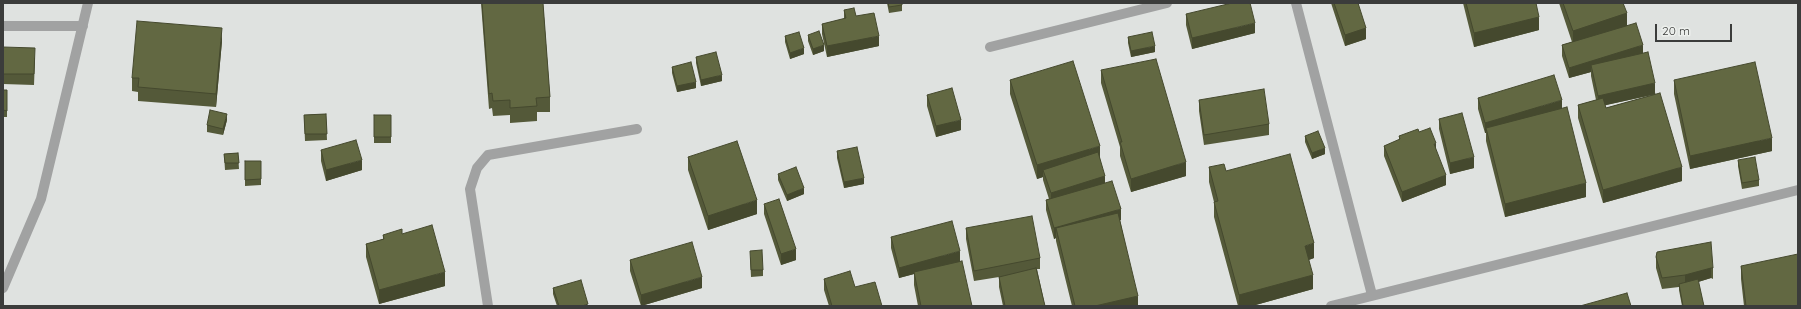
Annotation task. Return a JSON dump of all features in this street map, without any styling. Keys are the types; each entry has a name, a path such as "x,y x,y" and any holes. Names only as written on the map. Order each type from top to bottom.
{"street":[{"path":"3,288 41,199 88,3"},
{"path":"990,47 1167,3"},
{"path":"1296,3 1372,295"},
{"path":"3,26 83,26"},
{"path":"488,306 470,189 477,168 484,159 488,155 637,129"},
{"path":"1331,306 1798,190"}],"building":[{"path":"482,3 543,3 550,97 536,98 537,106 510,108 510,100 493,101 492,93 489,94"},
{"path":"888,3 902,3 902,5 889,7"},
{"path":"1232,3 1250,3 1255,23 1192,38 1186,14"},
{"path":"1334,3 1358,3 1366,28 1345,35"},
{"path":"1466,3 1536,3 1539,17 1474,33"},
{"path":"1563,3 1623,3 1627,13 1573,31"},
{"path":"854,8 856,16 874,13 879,36 827,46 822,24 846,18 844,10"},
{"path":"137,21 222,28 216,94 138,87 139,78 132,78"},
{"path":"1636,23 1643,45 1569,68 1562,45"},
{"path":"819,31 824,45 813,49 808,35"},
{"path":"799,32 804,48 790,53 785,36"},
{"path":"1152,32 1155,46 1131,51 1128,37"},
{"path":"3,47 35,48 34,74 3,74"},
{"path":"716,52 722,75 701,80 696,57"},
{"path":"1648,52 1655,83 1598,96 1591,65"},
{"path":"1156,59 1186,162 1131,179 1101,70"},
{"path":"1073,61 1100,146 1037,165 1010,80"},
{"path":"691,62 696,82 677,86 672,67"},
{"path":"1755,62 1772,138 1690,156 1674,80"},
{"path":"1554,75 1562,100 1485,123 1478,98"},
{"path":"952,88 961,120 936,126 927,95"},
{"path":"1264,89 1269,124 1204,135 1199,100"},
{"path":"3,90 7,90 7,111 3,110"},
{"path":"1660,93 1682,167 1603,190 1578,105 1603,98 1606,108"},
{"path":"1567,107 1586,183 1505,204 1486,128"},
{"path":"210,110 227,114 223,129 207,125"},
{"path":"1462,113 1474,157 1450,163 1439,119"},
{"path":"326,114 327,134 305,134 304,115"},
{"path":"374,115 391,115 391,137 374,137"},
{"path":"1430,128 1436,143 1434,144 1446,175 1402,192 1384,146 1400,139 1399,136 1418,129 1419,132"},
{"path":"1318,131 1325,148 1312,153 1305,136"},
{"path":"356,140 362,160 326,170 321,150"},
{"path":"737,141 757,200 708,216 688,157"},
{"path":"857,147 864,178 844,182 837,151"},
{"path":"1098,152 1105,176 1051,193 1043,170"},
{"path":"238,153 239,163 225,163 224,154"},
{"path":"1290,154 1314,243 1305,246 1313,275 1239,295 1214,202 1218,201 1209,167 1224,164 1226,171"},
{"path":"1755,157 1759,180 1742,183 1738,160"},
{"path":"245,161 261,161 261,179 245,180"},
{"path":"796,167 804,188 787,195 778,174"},
{"path":"1112,181 1121,209 1054,228 1046,200"},
{"path":"779,199 796,249 781,254 764,204"},
{"path":"1118,213 1138,296 1095,306 1075,306 1056,228"},
{"path":"1032,216 1040,258 974,271 966,228"},
{"path":"952,221 960,251 899,268 891,237"},
{"path":"432,225 445,272 379,290 366,244 384,239 383,235 402,229 402,234"},
{"path":"692,242 702,277 641,295 630,260"},
{"path":"1711,242 1713,268 1685,275 1662,278 1656,257 1657,252"},
{"path":"762,250 763,270 751,270 750,251"},
{"path":"1798,254 1798,306 1746,306 1741,266"},
{"path":"962,261 972,306 921,306 914,272"},
{"path":"1036,268 1045,306 1005,306 999,277"},
{"path":"850,271 855,287 875,282 882,306 832,306 824,279"},
{"path":"1698,279 1704,306 1683,306 1679,284"},
{"path":"581,280 588,304 582,306 559,306 553,288"},
{"path":"1627,293 1631,306 1580,306"}]}
